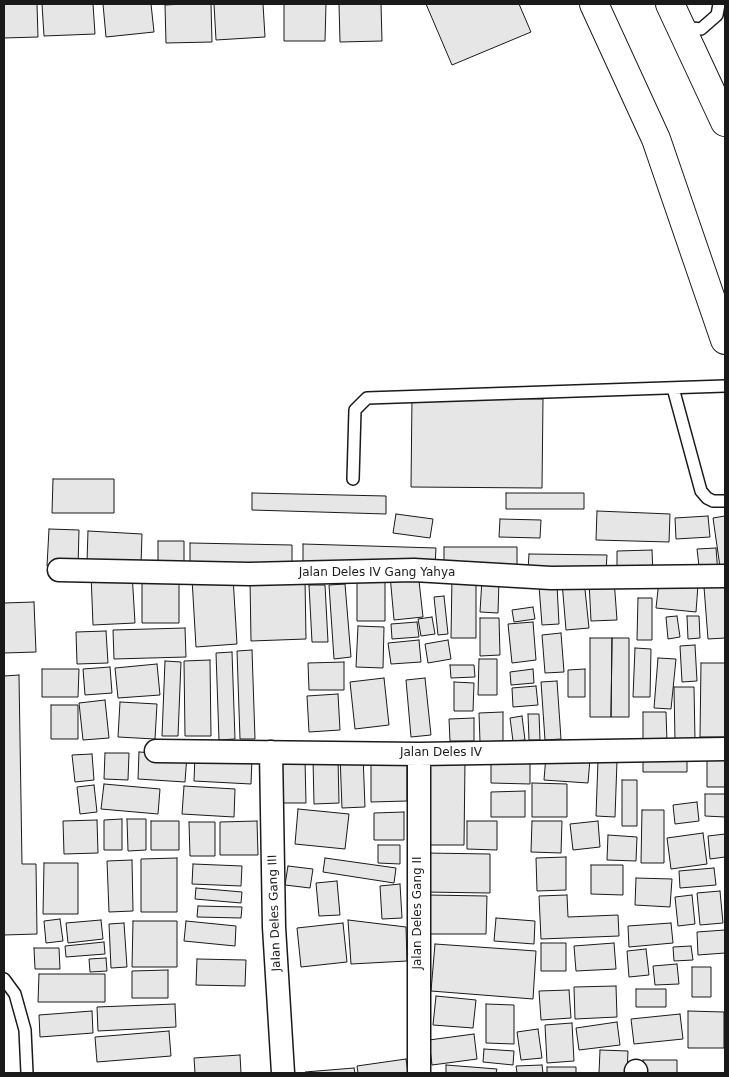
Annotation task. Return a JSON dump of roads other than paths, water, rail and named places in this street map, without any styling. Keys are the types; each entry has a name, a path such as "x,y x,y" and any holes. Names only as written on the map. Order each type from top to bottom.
{"main road":[{"path":"594,4 656,140 725,340"},
{"path":"675,15 725,122"}],"street":[{"name":"Jalan Deles IV Gang Yahya","path":"59,570 248,574 414,570 551,578 725,576"},
{"name":"Jalan Deles IV","path":"156,751 419,754 725,749"},
{"name":"Jalan Deles Gang III","path":"271,752 274,926 282,1073"},
{"name":"Jalan Deles Gang II","path":"419,754 419,1073"}],"lane":[{"path":"675,15 701,29 717,15 720,4"},
{"path":"353,479 356,410 367,398 725,386"},
{"path":"672,388 701,491 707,498 725,501"},
{"path":"4,979 16,994 25,1030 27,1073"}]}
